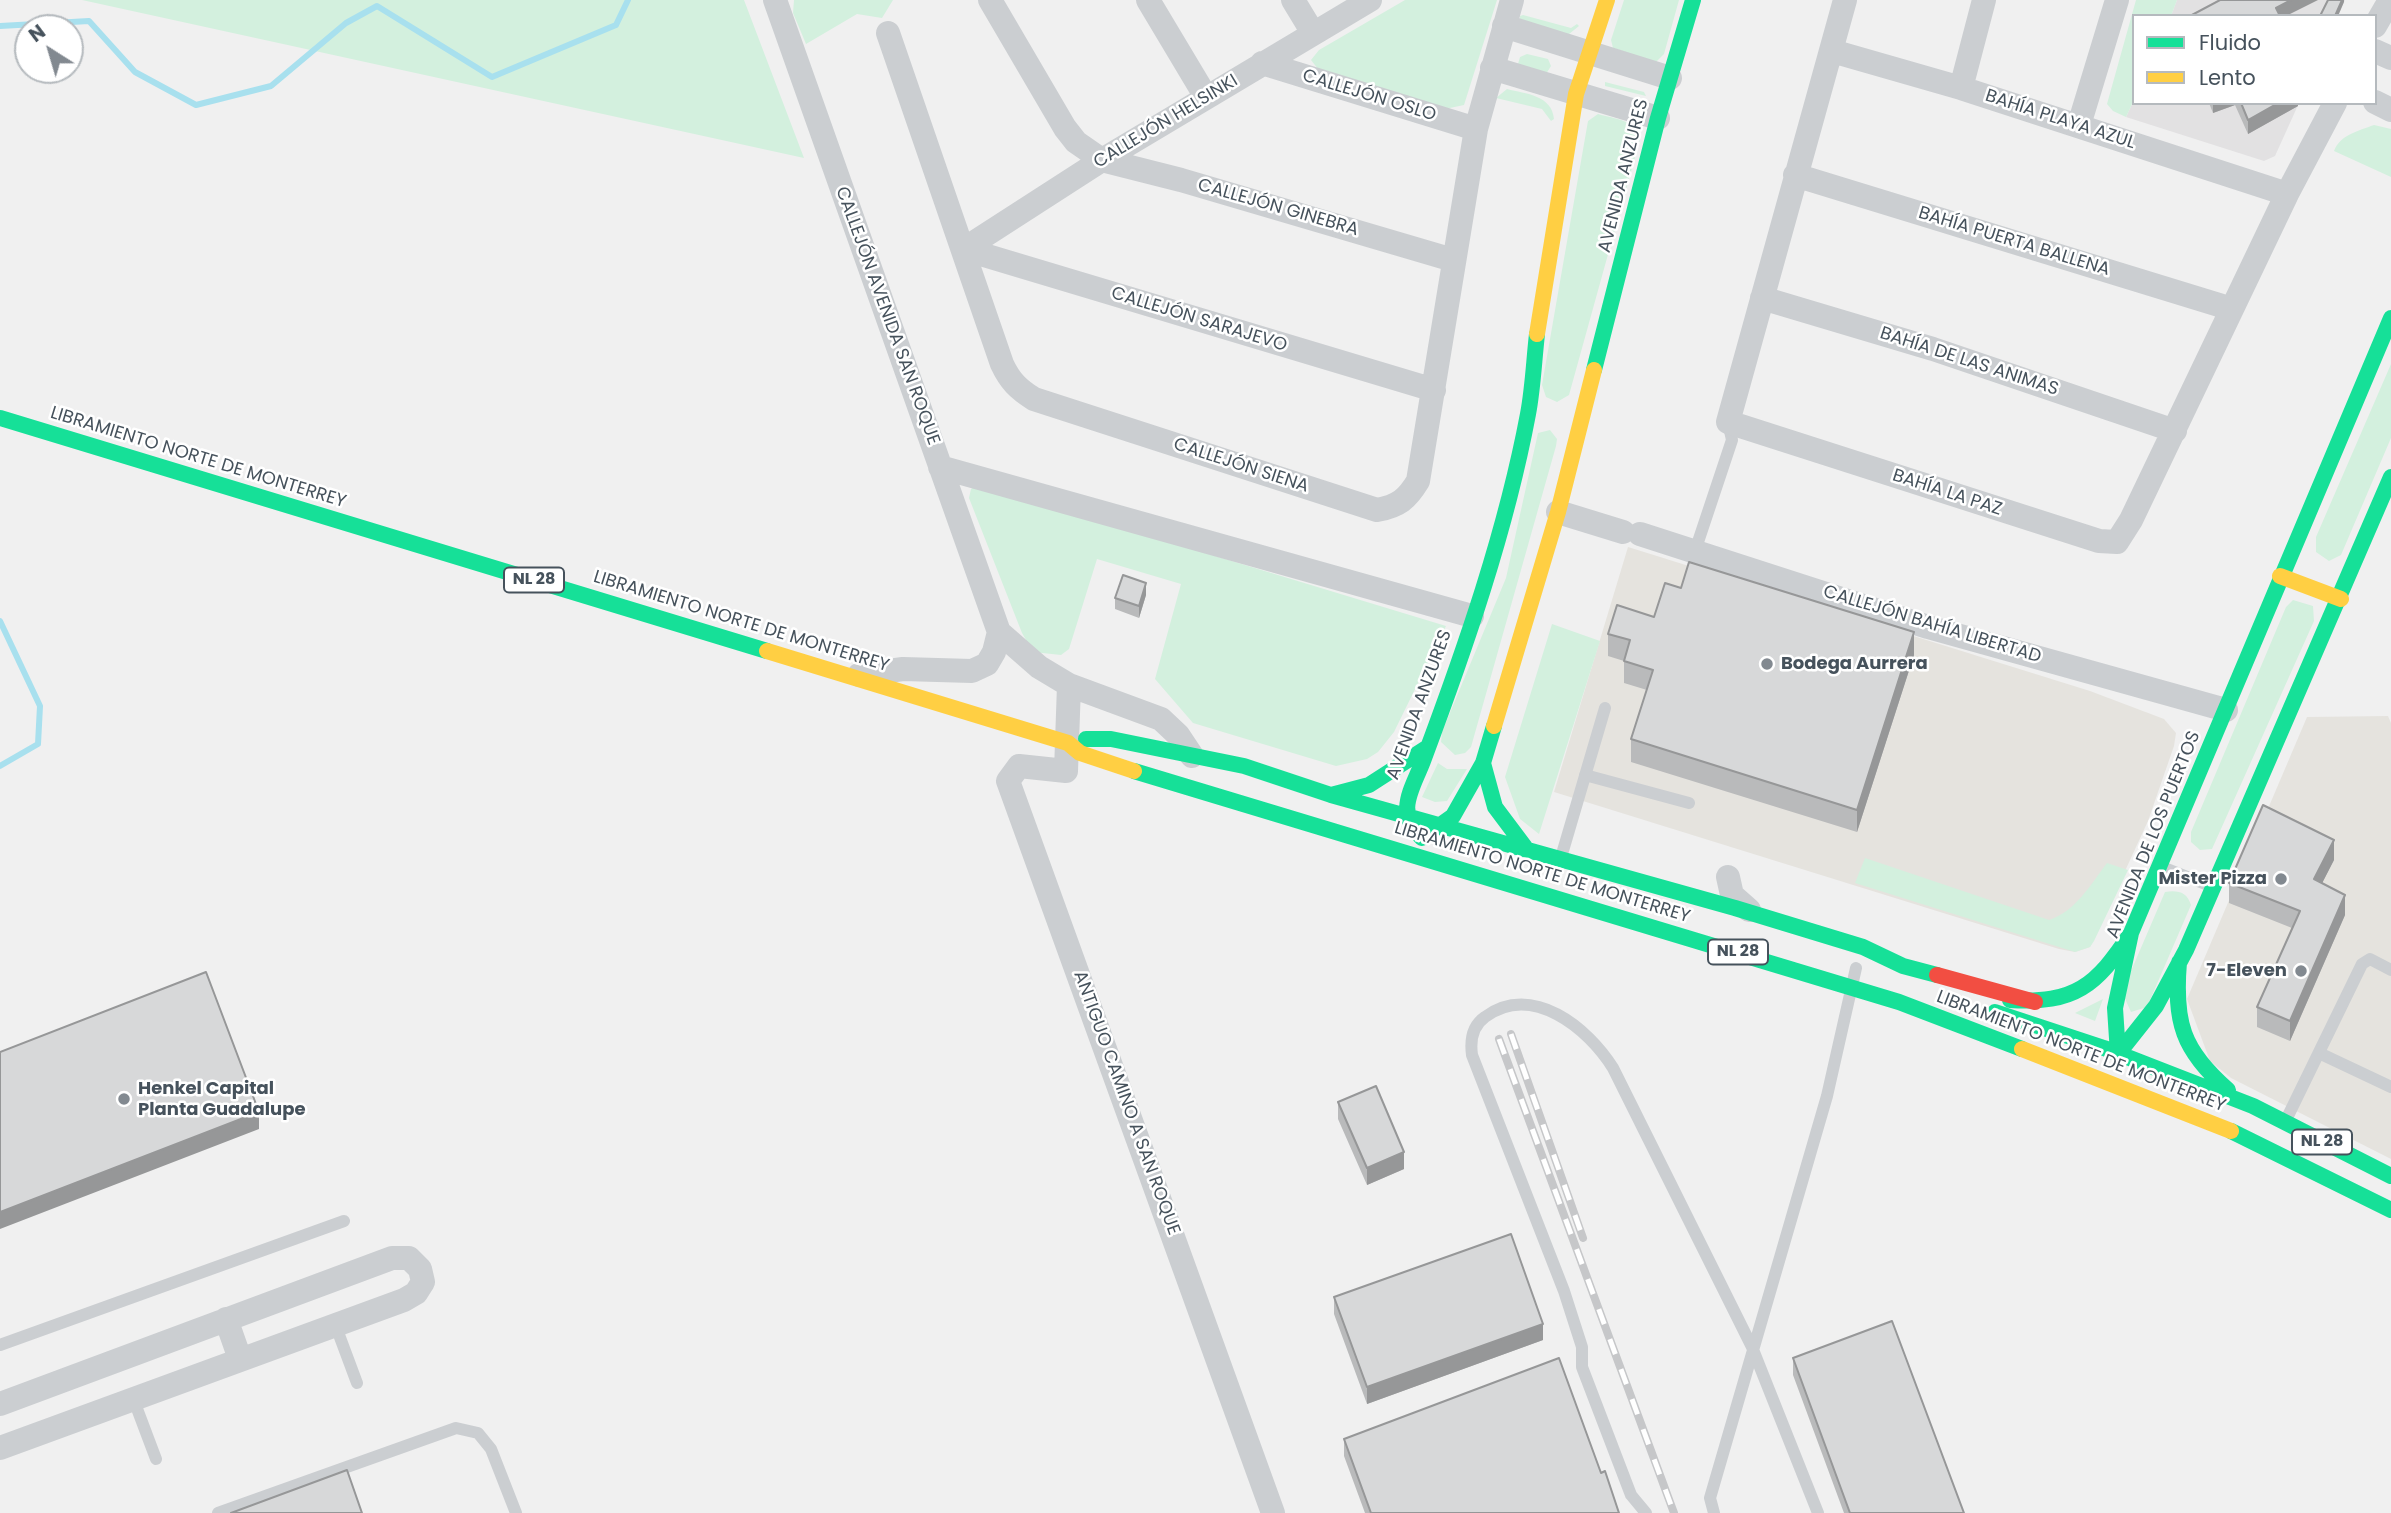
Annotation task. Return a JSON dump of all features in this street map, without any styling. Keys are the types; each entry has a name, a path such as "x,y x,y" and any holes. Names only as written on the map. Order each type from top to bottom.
{"main road":[{"name":"AVENIDA ANZURES","path":"1407,815 1411,787 1429,747 1534,415 1540,309 1576,94 1607,0"},
{"name":"AVENIDA ANZURES","path":"1423,838 1443,824 1463,802 1483,763 1558,512 1575,424 1693,0"},
{"name":"AVENIDA DE LOS PUERTOS","path":"2118,1054 2114,1030 2115,1001 2131,933 2391,318"},
{"name":"LIBRAMIENTO NORTE DE MONTERREY","path":"0,418 852,676 1075,741 1239,783 1449,846"},
{"path":"2118,1054 2144,1022 2179,961 2341,599 2391,477"},
{"path":"2280,576 2341,599"},
{"path":"1075,741 1111,738 1244,766 1331,795 1443,824 1689,895"},
{"name":"LIBRAMIENTO NORTE DE MONTERREY","path":"1075,741 1080,753 1229,802 1595,909 1899,1002 2210,1120 2391,1209"},
{"path":"1331,795 1369,785 1429,747 1446,759"},
{"path":"1463,763 1483,763 1496,807 1525,847"},
{"path":"1229,802 1251,799 1366,834 1410,843 1423,838"},
{"path":"1407,815 1409,825 1435,850 1453,859 1552,890 1595,909"},
{"path":"1759,916 1863,947 1903,966 2036,1002"},
{"path":"1813,932 1879,974"},
{"path":"1908,983 2003,1000 2036,1002 2069,998 2084,991 2110,966 2131,933"},
{"path":"2179,961 2175,1006 2183,1040 2215,1079 2253,1107"},
{"name":"LIBRAMIENTO NORTE DE MONTERREY","path":"1849,966 1934,992"},
{"path":"1899,1002 2090,1056 2118,1054 2147,1079 2224,1112 2289,1146 2337,1184"},
{"name":"LIBRAMIENTO NORTE DE MONTERREY","path":"1973,1005 2118,1054 2253,1107 2391,1176"}],"street":[{"name":"CALLEJÓN AVENIDA SAN ROQUE","path":"775,0 999,632"},
{"path":"990,0 1065,128 1076,142 1102,160"},
{"path":"1148,0 1206,97"},
{"path":"1293,0 1313,33"},
{"name":"CALLEJÓN HELSINKI","path":"964,249 1102,160 1370,0"},
{"name":"CALLEJÓN SIENA","path":"888,33 1002,364 1009,380 1019,390 1034,399 1377,510 1395,507 1409,496 1418,481 1476,129 1512,0"},
{"path":"1728,422 1845,0"},
{"path":"1961,88 1984,0"},
{"path":"2078,125 2117,0"},
{"path":"2377,23 2390,0"},
{"path":"1504,26 1670,78"},
{"name":"BAHÍA PLAYA AZUL","path":"1832,51 1961,88 2287,194"},
{"name":"CALLEJÓN OSLO","path":"1262,63 1476,129"},
{"path":"1492,68 1658,118"},
{"name":"BAHÍA LA PAZ","path":"1728,422 2109,543 2117,542 2132,520 2287,194 2334,105"},
{"name":"CALLEJÓN GINEBRA","path":"1102,160 1181,180 1453,260"},
{"name":"BAHÍA PUERTA BALLENA","path":"1795,175 2232,309"},
{"name":"CALLEJÓN SARAJEVO","path":"964,249 1434,390"},
{"name":"BAHÍA DE LAS ANIMAS","path":"1762,298 1933,349 2175,431"},
{"path":"940,467 1472,616"},
{"name":"CALLEJÓN BAHÍA LIBERTAD","path":"1558,512 1695,551 1928,627 2226,710"},
{"path":"852,676 903,669 972,671 987,664 994,652 999,632 1039,667 1069,685 1161,719 1178,735 1192,756"},
{"path":"1069,685 1075,741"},
{"name":"ANTIGUO CAMINO A SAN ROQUE","path":"1075,741 1066,771 1019,766 1009,781 1273,1513"},
{"path":"1689,895 1716,887 1728,877 1732,895 1744,907 1759,916"},
{"path":"0,1404 392,1258 409,1258 420,1269 423,1282 416,1293 0,1448"},
{"path":"226,1319 240,1359"}],"lane":[{"path":"1695,551 1732,440 1728,422"},
{"path":"1560,858 1605,708"},
{"path":"1585,775 1689,803"},
{"path":"2158,866 2213,887"},
{"path":"2284,1123 2362,964 2370,959 2391,970"},
{"path":"1714,1513 1710,1498 1827,1096 1851,989 1849,966"},
{"path":"1646,1513 1631,1495 1587,1380 1582,1347 1564,1291 1472,1055 1472,1034 1480,1021 1503,1005 1528,1003 1577,1026 1593,1038 1614,1068 1752,1347 1818,1513"},
{"path":"2319,1053 2391,1087"},
{"path":"0,1345 344,1221"},
{"path":"335,1324 357,1383"},
{"path":"133,1398 156,1459"},
{"path":"218,1513 456,1428 478,1433 491,1449 516,1513"}],"shaded area":[{"path":"2177,0 2345,0 2339,14 2172,14"},
{"path":"2132,104 2298,105 2275,156 2264,161 2126,117"},
{"path":"1628,547 2090,691 2164,719 2176,733 2174,746 2148,821 2090,947 2075,952 2059,949 1554,792"},
{"path":"2388,716 2391,723 2391,1159 2231,1078 2210,1061 2187,999 2307,717"}],"green space":[{"path":"82,0 744,0 804,158"},
{"path":"794,0 893,0 882,18 857,14 806,44 793,13"},
{"path":"1405,0 1497,0 1464,105 1445,109 1318,69 1311,60 1319,50"},
{"path":"1624,0 1679,0 1664,54 1656,62 1613,48 1611,40"},
{"path":"2136,0 2177,0 2172,14 2132,14"},
{"path":"2132,14 2132,104 2126,117 2113,111 2107,104"},
{"path":"1520,16 1571,28 1577,24 1579,26 1564,38 1520,21"},
{"path":"1527,54 1548,59 1551,66 1546,74 1518,64 1520,57"},
{"path":"1605,82 1644,92 1646,96 1605,86"},
{"path":"1507,89 1543,100 1552,111 1554,119 1551,121 1542,109 1496,98"},
{"path":"1598,114 1630,124 1640,139 1569,395 1557,402 1546,397 1542,385 1588,121"},
{"path":"2374,125 2391,129 2391,177 2334,151 2345,137"},
{"path":"2391,364 2391,438 2341,555 2329,561 2316,552 2316,537"},
{"path":"1550,430 1557,439 1556,446 1471,747 1465,753 1455,755 1441,742 1442,732 1506,578 1538,433"},
{"path":"978,484 1446,626 1394,732 1378,752 1367,759 1336,766 1193,723 1155,679 1181,584 1097,559 1069,649 1061,655 1033,652 1022,633 969,498 971,489"},
{"path":"2293,600 2313,606 2314,621 2212,849 2200,850 2191,842 2191,832 2286,607"},
{"path":"1552,624 1600,641 1539,834 1520,819 1505,777"},
{"path":"1438,763 1447,769 1467,769 1447,801 1435,802 1422,797"},
{"path":"1865,858 2049,920 2075,904 2107,863 2128,870 2094,941 2090,947 2075,952 1855,883"},
{"path":"2165,892 2181,893 2191,905 2147,1007 2131,1012 2122,992"},
{"path":"2103,999 2095,1021 2075,1013"}],"building":[{"path":"2220,0 2291,0 2276,8 2279,14 2194,14"},
{"path":"2328,0 2342,0 2336,14 2321,14"},
{"path":"2242,105 2274,105 2248,120"},
{"path":"1689,562 1914,632 1857,810 1631,739 1653,670 1624,661 1630,640 1608,634 1617,605 1654,617 1665,583 1681,588"},
{"path":"1123,575 1146,583 1139,606 1115,598"},
{"path":"2263,805 2334,840 2314,879 2345,895 2290,1021 2257,1007 2300,911 2229,883"},
{"name":"Henkel Capital Planta Guadalupe","path":"206,972 259,1112 0,1212 0,1052"},
{"path":"1376,1086 1404,1152 1367,1168 1338,1102"},
{"path":"1511,1234 1543,1324 1367,1387 1334,1297"},
{"path":"1892,1321 1964,1513 1850,1513 1793,1358"},
{"path":"1559,1358 1601,1473 1605,1471 1619,1513 1371,1513 1344,1439"},
{"path":"347,1470 362,1513 231,1513"}],"waterway":[{"path":"0,26 89,21 135,72 196,105 271,86 346,23 377,6 492,77 616,25 628,0"},
{"path":"0,621 40,706 38,744 0,766"}],"railway":[{"path":"1511,1034 1583,1238"},
{"path":"1499,1039 1674,1513"}],"traffic: fast":[{"path":"1594,370 1658,118 1693,0"},
{"path":"2118,1054 2115,1008 2131,933 2391,318"},
{"path":"1494,726 1483,763 1453,816 1422,838 1409,819 1407,810 1410,792 1454,676 1496,546 1528,414 1537,334"},
{"path":"0,418 767,651"},
{"path":"2118,1054 2156,1006 2186,950 2391,477"},
{"path":"1086,739 1111,739 1244,766 1331,795 1735,908 1863,947 1903,966 1937,975"},
{"path":"1331,795 1369,785 1428,747"},
{"path":"1483,763 1495,807 1525,847"},
{"path":"1134,771 1899,1002 2022,1049"},
{"path":"2010,1000 2051,999 2082,988 2106,966 2131,933"},
{"path":"2179,962 2178,1002 2184,1034 2200,1062 2228,1090"},
{"path":"1995,1012 2104,1048 2253,1106 2391,1176"},
{"path":"2231,1131 2391,1210"}],"traffic: slow":[{"path":"1537,334 1576,94 1607,0"},
{"path":"1494,726 1558,512 1594,370"},
{"path":"2280,576 2341,599"},
{"path":"767,651 1068,743 1080,753 1134,771"},
{"path":"2022,1049 2231,1131"}],"traffic: jam":[{"path":"1937,975 2035,1002"}],"place":[{"name":"Bodega Aurrera","path":"1767,664"},
{"name":"Mister Pizza","path":"2281,879"},
{"name":"7-Eleven","path":"2301,971"},
{"name":"Henkel Capital Planta Guadalupe","path":"124,1099"}]}
